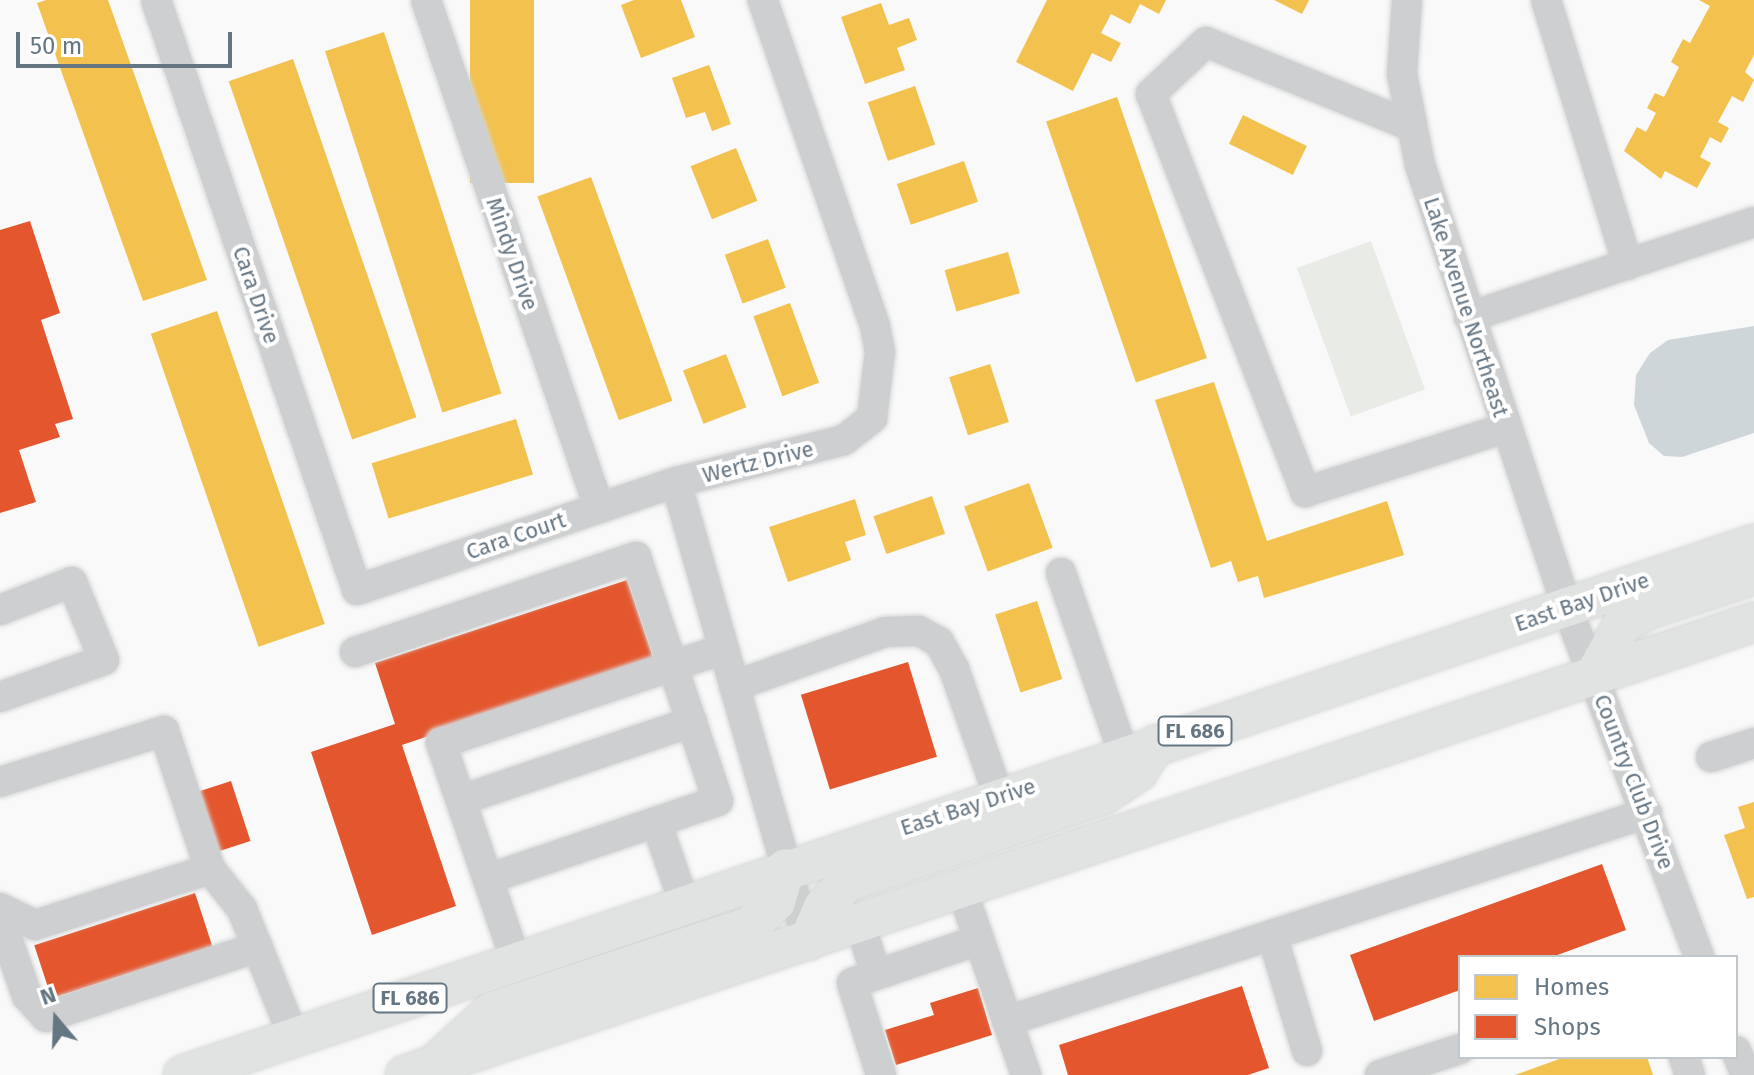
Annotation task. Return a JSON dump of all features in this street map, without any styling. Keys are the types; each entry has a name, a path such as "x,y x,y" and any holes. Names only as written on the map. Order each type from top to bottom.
{"main road":[{"name":"East Bay Drive","path":"183,1075 684,902 1754,544"},
{"path":"1593,677 1623,624 1647,610 1754,575"},
{"path":"419,1070 1754,622"},
{"path":"808,941 823,907 847,882 1103,795 1138,772 1140,750"},
{"path":"419,1070 493,1011 750,926 776,902 786,868"}],"street":[{"name":"Cara Drive","path":"156,0 357,590"},
{"name":"Mindy Drive","path":"426,0 599,508"},
{"name":"Wertz Drive","path":"763,0 875,326 880,352 872,418 844,440 676,482 808,941"},
{"name":"Lake Avenue Northeast","path":"1407,0 1402,74 1409,125 1469,317 1567,607"},
{"path":"1546,0 1628,265"},
{"path":"1409,125 1206,42 1151,94 1305,492 1506,428"},
{"path":"1469,317 1754,222"},
{"name":"Cara Court","path":"357,590 676,482"},
{"path":"355,652 636,557 718,801 488,879"},
{"path":"1061,573 1140,750"},
{"path":"0,610 72,582 104,660 0,697"},
{"name":"Country Club Drive","path":"1567,607 1698,955"},
{"path":"734,686 886,632 919,631 939,642 954,669 999,797"},
{"path":"516,961 441,743 723,649"},
{"path":"461,800 692,722"},
{"path":"0,782 164,731 210,869 242,909 294,1038"},
{"path":"1711,757 1754,743"},
{"path":"1007,1021 1647,813"},
{"path":"656,822 684,902"},
{"path":"0,908 35,925 210,869"},
{"path":"962,890 1026,1075"},
{"path":"0,918 27,996 46,1017 258,947"},
{"path":"860,924 876,974"},
{"path":"1272,935 1307,1051"},
{"path":"881,1075 852,983 979,940"},
{"path":"1380,1075 1458,1050"},
{"path":"1738,1056 1746,1075"}],"shaded area":[{"path":"1371,241 1425,389 1351,416 1297,268"},
{"path":"1754,326 1754,433 1682,457 1664,456 1649,443 1634,405 1636,375 1650,353 1668,340"}],"building: Homes":[{"path":"46,0 108,0 207,280 143,301 37,3"},
{"path":"470,0 534,0 534,183 470,183"},
{"path":"634,0 681,0 695,37 641,58 621,5"},
{"path":"1047,0 1166,0 1159,14 1140,4 1130,24 1111,14 1101,33 1121,43 1111,62 1092,53 1073,91 1016,62"},
{"path":"1274,0 1309,0 1302,14"},
{"path":"1699,0 1754,0 1754,55 1745,72 1754,80 1743,102 1732,96 1718,122 1729,128 1721,143 1710,137 1700,157 1711,163 1697,188 1665,171 1661,179 1624,151 1637,127 1646,132 1656,113 1647,108 1655,93 1664,97 1679,67 1671,62 1683,39 1690,43 1710,6"},
{"path":"881,3 889,25 909,18 917,40 897,48 905,70 865,84 841,17"},
{"path":"384,32 501,393 442,413 325,51"},
{"path":"293,59 416,417 352,439 229,81"},
{"path":"709,65 731,124 712,131 705,112 686,118 672,78"},
{"path":"915,86 935,145 888,161 868,102"},
{"path":"1117,97 1207,358 1136,382 1046,121"},
{"path":"1243,115 1307,146 1293,175 1229,144"},
{"path":"736,148 757,201 712,219 691,166"},
{"path":"964,161 978,202 911,225 897,184"},
{"path":"591,177 672,401 619,420 537,196"},
{"path":"768,239 786,288 743,304 725,255"},
{"path":"1008,252 1020,293 956,312 945,270"},
{"path":"790,303 819,383 782,396 753,316"},
{"path":"217,311 325,624 259,647 151,334"},
{"path":"726,354 746,407 703,424 683,370"},
{"path":"990,364 1009,422 968,435 949,377"},
{"path":"1214,382 1267,541 1387,501 1404,555 1264,598 1258,576 1238,582 1231,561 1211,568 1155,400"},
{"path":"516,419 533,474 389,519 372,463"},
{"path":"1029,483 1053,548 988,571 964,507"},
{"path":"932,496 945,534 886,554 873,516"},
{"path":"855,499 866,535 845,542 851,560 788,582 769,527"},
{"path":"1037,601 1062,679 1020,693 995,615"},
{"path":"1754,802 1754,897 1747,899 1724,835 1745,828 1738,807"},
{"path":"1559,1059 1648,1059 1653,1075 1515,1075"}],"building: Shops":[{"path":"30,221 60,313 41,320 73,419 55,424 60,437 19,450 36,502 0,513 0,230"},
{"path":"627,580 654,660 402,745 456,906 372,935 311,752 395,724 375,663"},
{"path":"908,662 937,757 830,789 801,695"},
{"path":"231,781 250,841 218,851 199,792"},
{"path":"1602,864 1626,930 1557,955 1458,955 1458,991 1374,1021 1350,955"},
{"path":"195,893 212,946 52,998 34,945"},
{"path":"1242,986 1269,1068 1248,1075 1068,1075 1059,1045"},
{"path":"978,988 992,1035 896,1065 885,1030 934,1015 930,1003"}]}
